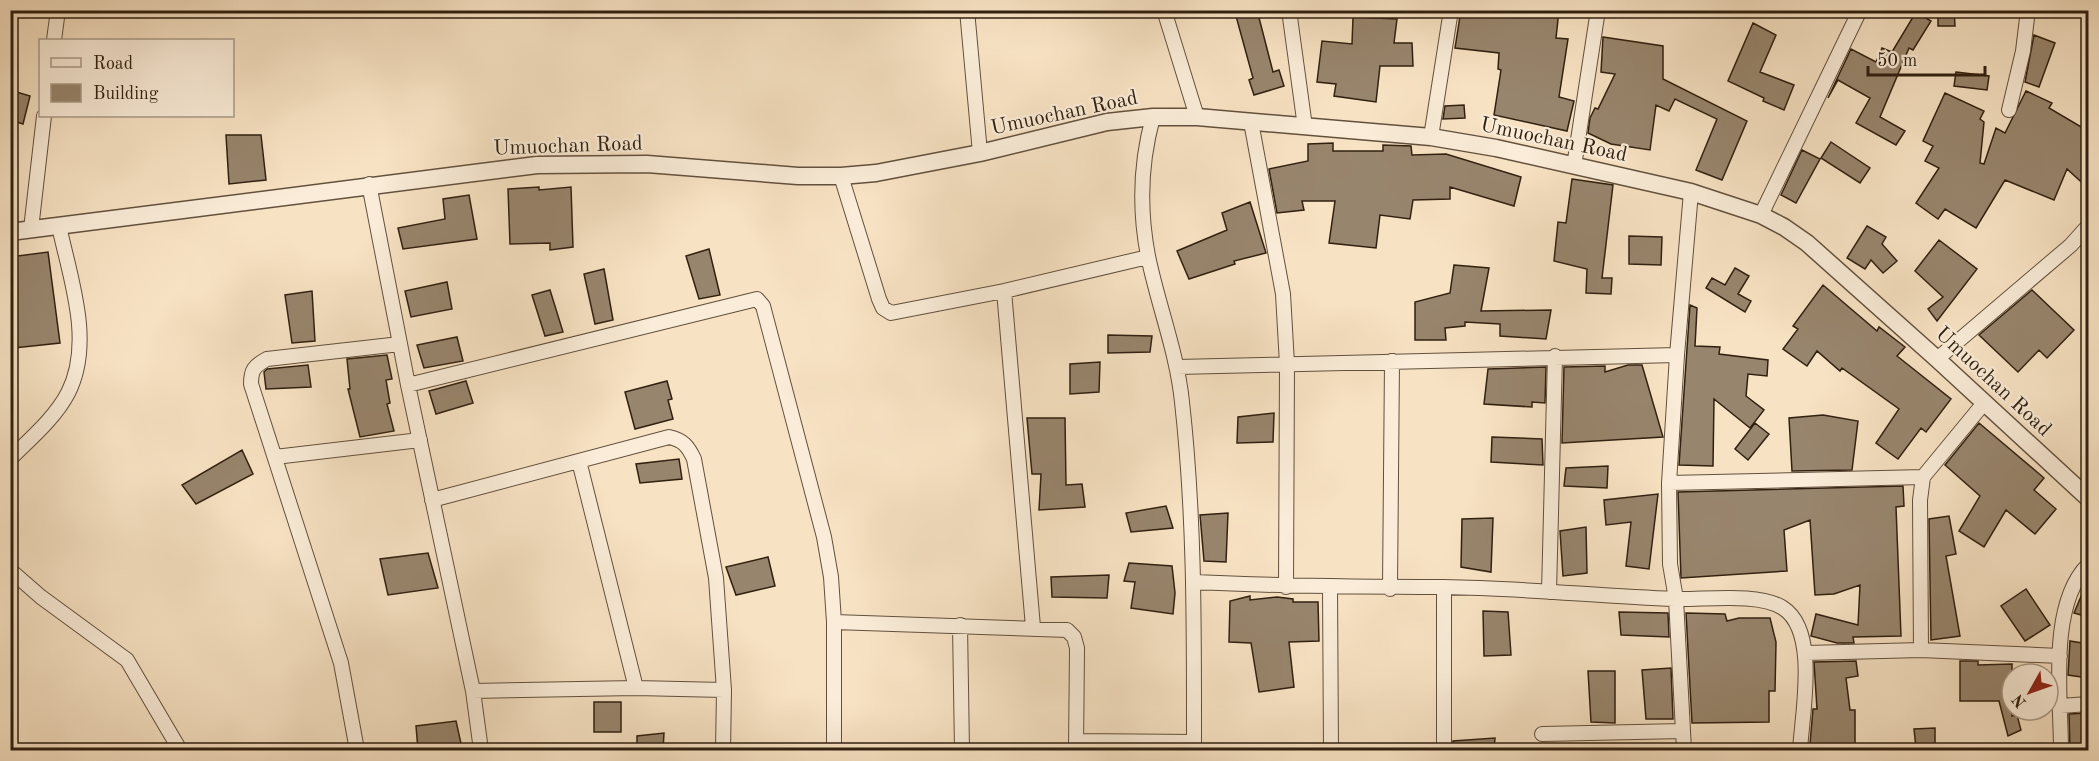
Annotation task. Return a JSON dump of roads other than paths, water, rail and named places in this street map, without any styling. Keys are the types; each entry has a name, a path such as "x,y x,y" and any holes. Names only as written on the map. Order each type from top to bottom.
{"street":[{"path":"54,39 58,10"},
{"path":"967,10 980,153"},
{"path":"1164,10 1197,117"},
{"path":"1289,10 1305,127"},
{"path":"1431,137 1451,10"},
{"path":"1574,166 1598,10"},
{"path":"1761,215 1860,10"},
{"path":"2008,110 2023,51 2028,10"},
{"path":"31,230 44,117"},
{"path":"834,622 1033,627 1067,630 1074,637 1077,648 1076,746 1194,746 1194,582 1182,402 1177,367 1148,257 1142,207 1142,165 1153,117"},
{"name":"Umuochan Road","path":"10,232 369,184 537,165 593,162 798,176 876,173 980,153 1107,122 1153,117 1197,117 1431,137 1691,192 1761,215 1784,227 1807,243 2088,498"},
{"path":"1251,122 1284,294 1287,364 1286,587"},
{"path":"841,176 883,308 891,313 1004,291 1148,257"},
{"path":"369,184 408,385 473,691 481,750"},
{"path":"1684,750 1676,599 1670,564 1669,483 1691,192"},
{"path":"10,459 47,422 68,393 79,357 80,326 59,226"},
{"path":"1937,359 2054,261 2088,226"},
{"path":"1004,291 1033,627"},
{"path":"408,385 543,354 757,299 763,306 825,537 834,622 834,750"},
{"path":"357,750 341,663 251,384 251,372 255,365 267,359 400,344"},
{"path":"1177,367 1555,356 1677,355"},
{"path":"1549,592 1555,356"},
{"path":"1390,588 1392,361"},
{"path":"1921,650 1920,500 1923,477 1983,403"},
{"path":"432,500 669,437 680,439 688,447 694,459 716,578 724,690 723,750"},
{"path":"275,457 420,440"},
{"path":"579,461 636,688"},
{"path":"1669,483 1923,477"},
{"path":"2061,750 2061,656 2069,592 2088,565"},
{"path":"10,570 41,597 126,660 180,750"},
{"path":"1194,582 1286,587 1444,587 1676,599 1761,600 1783,608 1797,623 1806,653 1800,750"},
{"path":"1330,587 1331,750"},
{"path":"1444,587 1444,750"},
{"path":"960,625 962,750"},
{"path":"1806,653 1921,650 2061,656"},
{"path":"473,691 636,688 724,690"},
{"path":"2061,706 2088,704"},
{"path":"1542,734 1683,731"}]}
